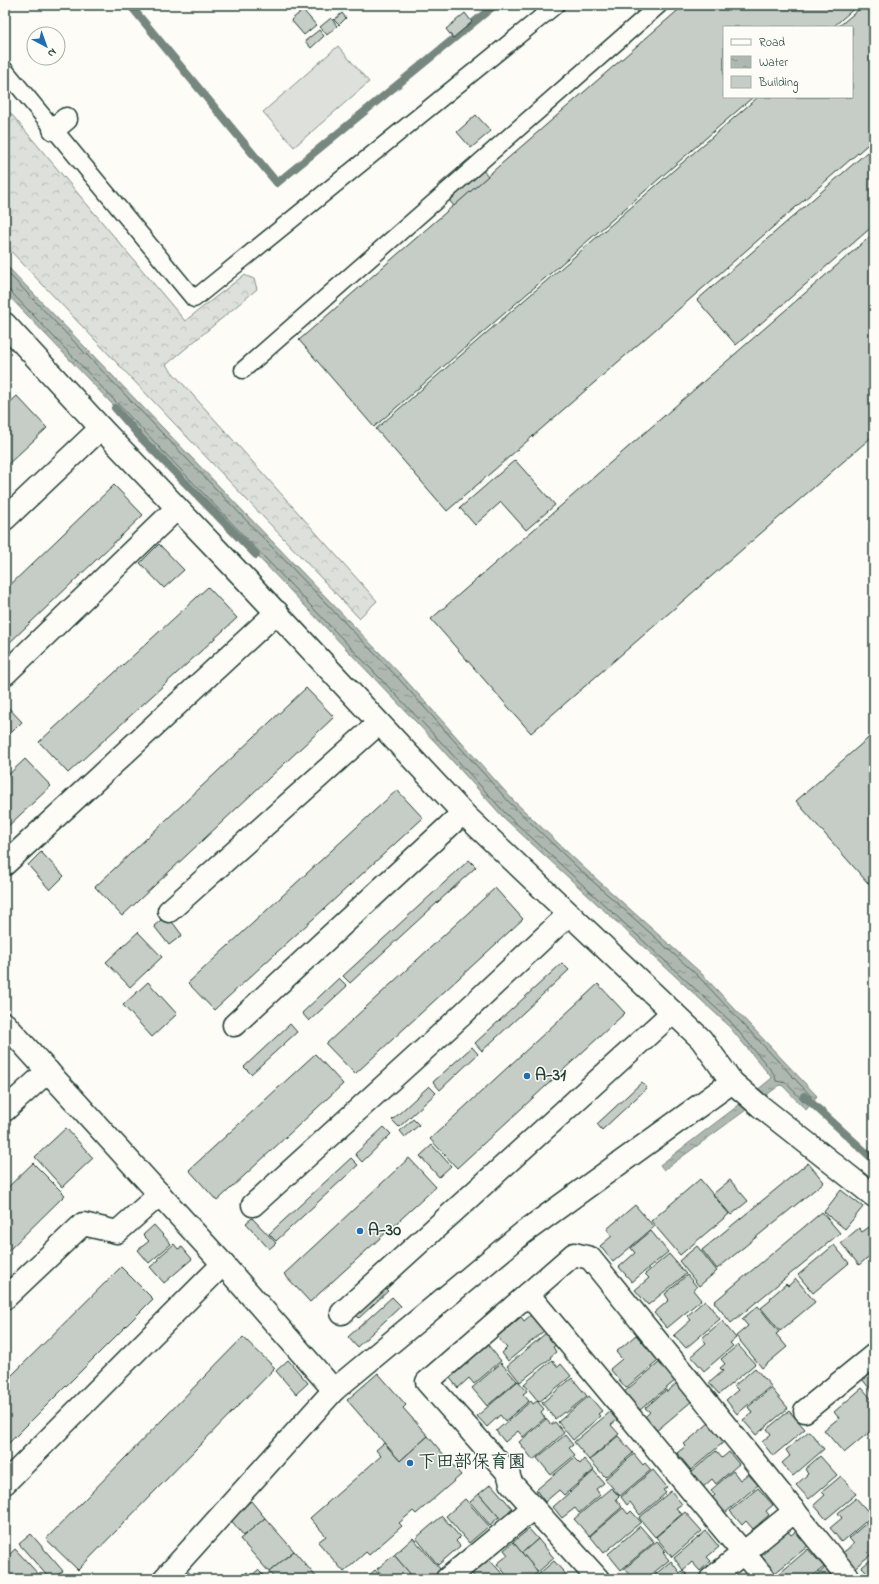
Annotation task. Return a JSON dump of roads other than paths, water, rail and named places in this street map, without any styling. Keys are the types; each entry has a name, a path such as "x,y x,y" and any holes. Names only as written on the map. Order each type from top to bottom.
{"street":[{"path":"8,332 277,612 463,813 701,1039 746,1094 874,1196"},
{"path":"5,519 101,428"},
{"path":"5,674 177,508"},
{"path":"5,864 277,612"},
{"path":"169,912 379,723"},
{"path":"234,1025 463,813"},
{"path":"253,1205 448,1028 569,914"},
{"path":"342,1313 673,1012"},
{"path":"5,1024 223,1264 334,1390"},
{"path":"5,1110 48,1071"},
{"path":"164,1579 334,1390 523,1233 746,1094"},
{"path":"5,1298 83,1224 116,1232 160,1194"},
{"path":"598,1579 532,1508 511,1483 508,1473 427,1382 574,1254 590,1258 847,1576"},
{"path":"5,1483 223,1264"},
{"path":"528,1294 765,1579"},
{"path":"805,1411 874,1355"},
{"path":"447,1579 532,1508"},
{"path":"711,1579 795,1511"}],"lane":[{"path":"5,70 60,124 194,299 556,5"},
{"path":"242,370 659,5"}],"water":[{"path":"5,264 402,676 512,799 582,866 700,972 817,1096 806,1110 783,1086 780,1085 664,1170 660,1165 772,1078 727,1024 503,817 437,744 5,292"}],"waterway":[{"path":"130,5 277,183 495,5"},
{"path":"115,408 141,438 256,555"},
{"path":"804,1096 874,1160"}],"place":[{"name":"A-31","path":"527,1076"},
{"name":"A-30","path":"360,1231"},
{"name":"下田部保育園","path":"410,1463"}]}
